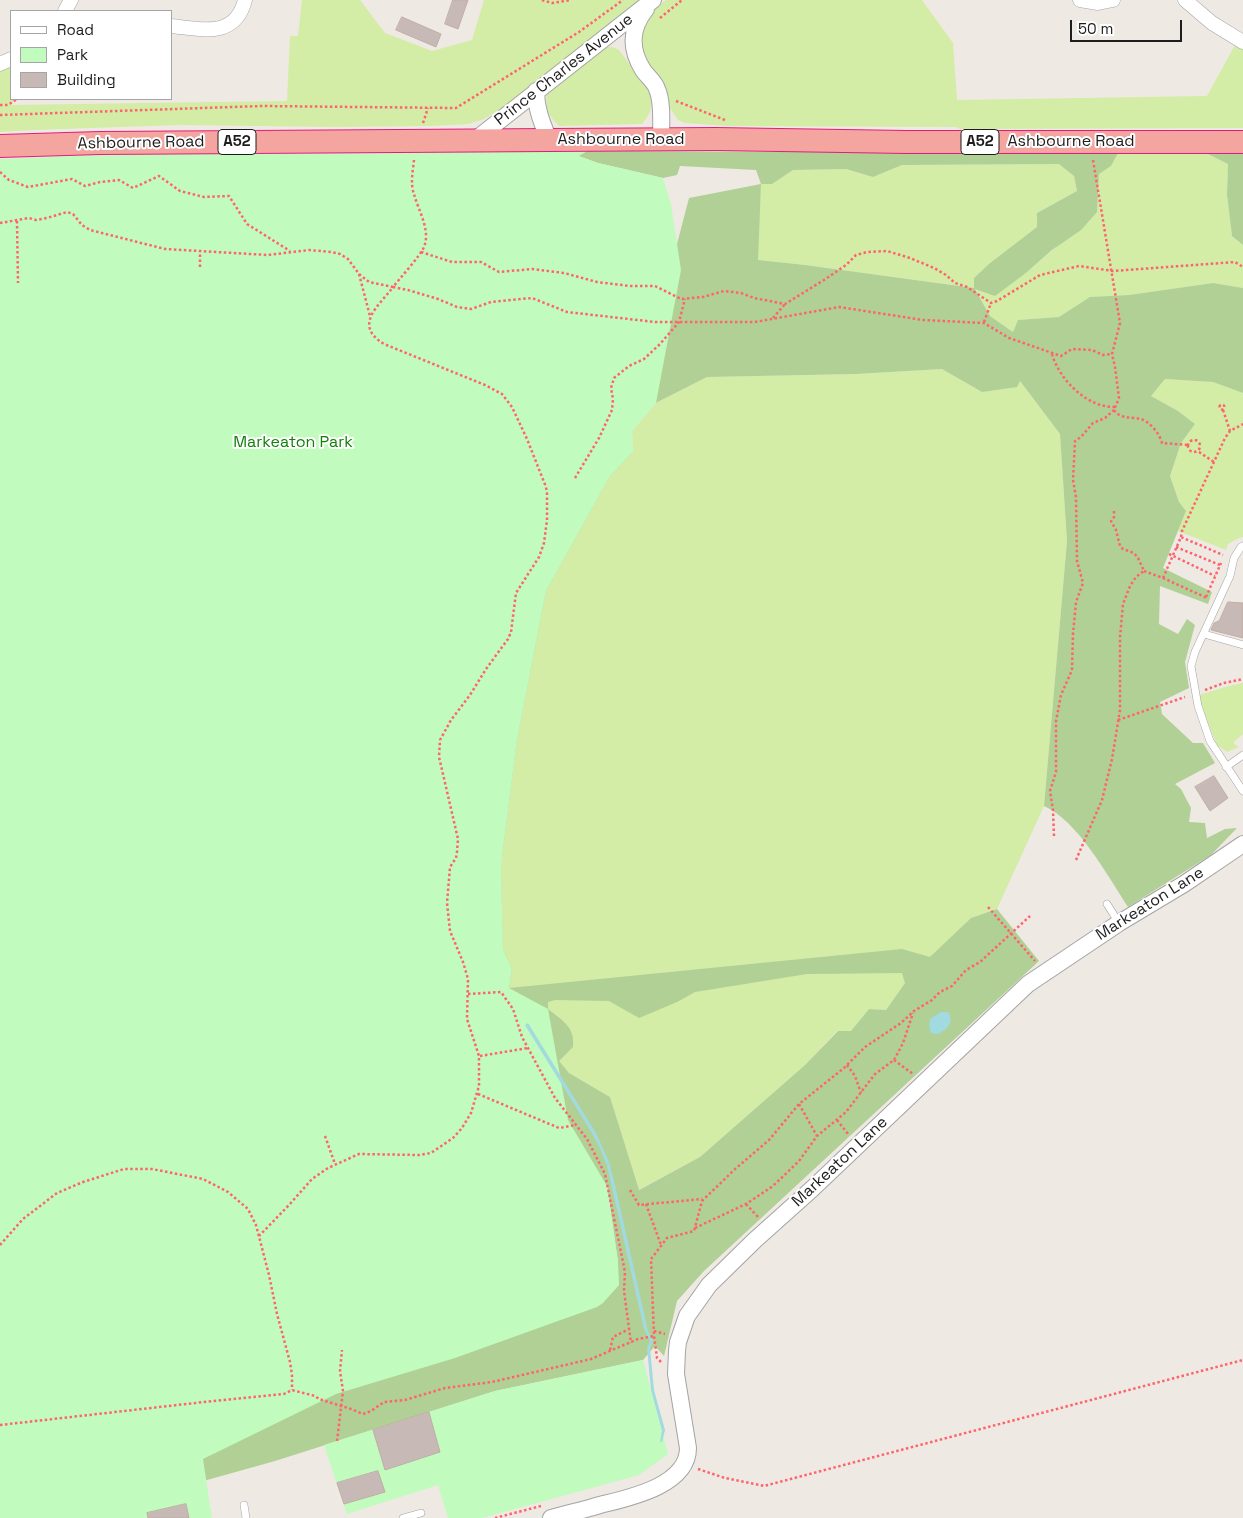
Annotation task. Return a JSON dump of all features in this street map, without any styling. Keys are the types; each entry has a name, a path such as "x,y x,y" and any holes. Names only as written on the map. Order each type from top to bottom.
{"highway":[{"name":"Ashbourne Road","path":"0,146 100,143 475,140 1243,142"}],"street":[{"path":"172,26 215,30 226,26 234,20 244,5 245,0"},
{"name":"Prince Charles Avenue","path":"475,140 654,0"},
{"name":"Prince Charles Avenue","path":"654,0 637,24 633,41 640,64 657,88 660,104 661,140"},
{"path":"1080,0 1098,3 1113,0"},
{"path":"1186,0 1212,24 1243,42"},
{"path":"536,91 536,103 549,140"},
{"name":"Markeaton Lane","path":"684,1464 688,1456 688,1448 676,1374 677,1352 683,1326 693,1306 708,1284 812,1189 1028,984 1243,844"},
{"path":"551,1518 643,1493 669,1479 684,1464"}],"lane":[{"path":"1243,546 1234,558 1228,582 1195,652 1191,666 1198,706 1210,741 1243,791"},
{"path":"1204,634 1243,645"},
{"path":"1226,767 1243,755"},
{"path":"1107,904 1119,923"},
{"path":"244,1505 246,1518"},
{"path":"403,1518 421,1513"}],"path":[{"path":"542,0 552,3 571,0"},
{"path":"0,115 261,106 456,108 579,32 623,0"},
{"path":"655,22 682,0"},
{"path":"0,105 8,105 16,100"},
{"path":"676,101 724,120 732,120"},
{"path":"259,1236 312,1179 335,1164 359,1154 419,1155 431,1153 447,1143 462,1128 471,1114 478,1094 480,1076 479,1056 467,1019 466,1005 468,994 466,973 453,939 448,919 447,892 450,867 458,852 458,839 438,746 451,720 470,696 511,632 516,593 539,557 544,543 548,520 547,493 546,486 512,406 502,394 485,385 384,344 377,340 369,330 368,320 370,316 425,246 425,232 421,212 412,187 417,149 416,141"},
{"path":"1054,836 1050,791 1056,772 1056,721 1061,695 1072,670 1072,634 1076,602 1083,584 1077,562 1076,497 1072,480 1075,442 1093,423 1105,418 1115,408 1119,398 1112,354 1120,323 1093,158"},
{"path":"0,172 9,180 28,187 72,179 85,186 119,180 133,188 159,176 180,191 204,197 229,196 247,224 291,252"},
{"path":"0,223 29,218 36,220 67,212 73,214 82,225 90,230 165,249 268,254 309,250 340,254 348,259 369,282 408,290 457,307 471,309 491,302 532,298 566,312 655,322 755,322 839,307 923,320 984,323 1009,338 1061,356 1072,349 1092,350 1103,355 1112,354"},
{"path":"17,221 18,283"},
{"path":"200,251 200,267"},
{"path":"772,319 785,304 846,265 856,255 867,252 887,251 916,260 946,275 955,284 967,287 991,302 997,301 1040,275 1079,266 1113,271 1235,262 1243,267"},
{"path":"421,252 452,262 481,262 500,272 532,270 564,273 598,282 630,286 655,286 681,299 703,297 724,291 741,293 754,298 785,304"},
{"path":"359,273 370,316"},
{"path":"575,478 600,438 612,410 611,388 614,378 629,366 644,359 679,322 685,298"},
{"path":"984,323 991,302"},
{"path":"1051,353 1055,365 1063,378 1076,390 1090,400 1115,408"},
{"path":"1115,408 1117,414 1121,416 1143,420 1161,438 1162,443 1188,445 1192,441 1198,442 1200,448 1198,451"},
{"path":"1222,410 1230,431"},
{"path":"1163,578 1170,555 1181,537 1182,531 1225,438 1230,431 1243,424"},
{"path":"1188,445 1188,449 1191,452 1195,453 1198,451 1214,462"},
{"path":"1114,511 1114,517 1111,521 1116,530 1120,546 1134,553 1141,562 1144,571"},
{"path":"1181,537 1223,555 1206,597"},
{"path":"1176,547 1220,566"},
{"path":"1170,555 1228,582"},
{"path":"1144,571 1218,602"},
{"path":"1076,860 1102,800 1112,759 1120,710 1120,637 1123,604 1130,586 1136,577 1144,571"},
{"path":"1118,720 1224,683 1243,679"},
{"path":"988,907 1044,972"},
{"path":"695,1228 704,1199 734,1170 770,1140 799,1104 865,1048 901,1023 914,1011 932,1000 940,992 952,986 966,970 980,962 1030,916"},
{"path":"468,994 501,992 513,1009 522,1037 555,1098 587,1140 605,1174 625,1272 624,1291 631,1343"},
{"path":"0,1425 284,1394 292,1390 315,1396 363,1414 384,1402 404,1400 445,1388 492,1382 591,1359 638,1339 654,1336 651,1259 666,1238 694,1231 695,1228 746,1204 773,1186 799,1161 817,1136 846,1112 875,1074 894,1060 914,1011"},
{"path":"479,1056 528,1048"},
{"path":"894,1060 925,1082"},
{"path":"847,1065 855,1076 861,1093"},
{"path":"478,1094 559,1128 576,1125"},
{"path":"799,1104 817,1136"},
{"path":"325,1136 335,1164"},
{"path":"0,1245 23,1219 57,1194 83,1182 124,1169 152,1170 203,1179 228,1192 248,1209 256,1224 290,1362 292,1390"},
{"path":"630,1190 639,1205 704,1199"},
{"path":"646,1204 661,1246"},
{"path":"610,1350 613,1337 629,1329"},
{"path":"337,1441 343,1392 340,1371 342,1350"},
{"path":"684,1464 725,1478 764,1486 1243,1360"}],"green space":[{"path":"302,0 360,0 385,33 432,51 472,40 484,0 640,0 509,104 484,119 468,124 336,127 178,125 0,132 0,70 10,67 10,100 16,100 9,105 287,101 290,36 298,36"},
{"path":"666,0 922,0 953,43 957,100 1207,96 1235,45 1243,48 1243,128 960,129 956,127 726,126 685,123 678,120 667,104 641,53 641,31 650,12"},
{"path":"607,47 619,50 651,93 652,102 647,117 642,124 559,126 548,110 546,102 547,91 599,49"},
{"name":"Markeaton Park","path":"228,150 587,151 579,156 598,163 663,178 671,204 681,270 656,403 632,431 633,452 610,476 546,591 517,740 501,865 503,949 512,969 509,988 548,1009 568,1120 607,1186 618,1262 619,1285 597,1307 455,1358 336,1394 203,1459 212,1518 0,1518 0,159"},
{"path":"1200,150 1228,164 1227,195 1232,236 1243,245 1243,288 1213,283 1129,295 1091,297 1059,317 1018,320 1013,332 990,316 975,288 757,260 761,184 772,184 793,170 846,169 873,177 902,165 1059,164 1074,176 1077,191 1037,213 1037,227 990,263 974,278 1027,272 1097,212 1099,174 1111,166 1118,153"},
{"path":"1200,150 1243,150 1243,245 1232,236 1227,195 1228,164"},
{"path":"587,151 1118,153 1111,166 1099,174 1097,212 1081,230 1052,250 995,296 975,289 990,316 1013,332 1018,320 1059,317 1090,297 1129,295 1213,283 1243,288 1243,393 1213,382 1165,379 1151,396 1178,411 1195,424 1181,443 1170,476 1179,502 1186,511 1163,568 1212,592 1208,604 1160,586 1159,624 1178,634 1187,619 1195,625 1185,662 1189,688 1160,702 1162,714 1193,743 1203,743 1215,763 1175,784 1181,789 1191,808 1189,822 1205,823 1207,838 1225,829 1237,828 1211,855 1128,907 1080,836 1057,813 1044,806 1067,541 1060,434 1020,381 1017,387 982,392 942,369 856,374 707,377 638,412 0,159 677,244 689,198 761,184 756,170 680,166 677,175 663,178 598,163 578,156","holes":["1059,164 1074,176 1077,191 1037,213 1037,227 990,263 974,278 974,288 758,260 761,184 772,184 793,170 846,169 873,177 902,165"]},
{"path":"942,369 982,392 1020,381 1060,434 1067,541 1044,806 997,909 971,918 905,983 886,1010 869,1009 851,1031 837,1031 805,1065 700,1157 638,1190 610,1097 569,1073 558,1061 573,1047 509,988 503,949 501,866 517,740 546,591 610,476 633,452 632,431 656,403 707,377 856,374"},
{"path":"1165,379 1213,382 1243,393 1243,537 1228,544 1226,550 1178,531 1186,511 1179,502 1170,476 1181,443 1195,424 1178,411 1151,396"},
{"path":"602,448 633,452 610,476 546,591 517,740 501,865 503,949 512,969 509,988 902,949 930,957 971,918 997,909 1039,961 704,1271 677,1301 664,1356 655,1346 643,1360 495,1391 275,1461 82,1515 0,1202 618,1285 618,1262 607,1186 582,1181 491,986 521,619","holes":["902,973 905,983 886,1010 869,1009 851,1031 838,1031 805,1065 700,1157 639,1190 610,1097 569,1073 559,1061 573,1047 572,1034 567,1025 548,1009 548,1002 555,1000 609,1001 639,1018 695,992 807,974"]},
{"path":"1243,683 1243,734 1234,742 1239,747 1227,752 1217,745 1199,695"},
{"path":"643,1360 668,1454 639,1475 482,1518 448,1518 438,1485 347,1514 324,1445 495,1391"}],"water":[{"path":"941,1012 948,1012 951,1019 949,1025 938,1034 931,1033 930,1019"},
{"path":"528,1023 596,1133 609,1162 648,1331 653,1341 650,1348 654,1390 665,1430 662,1442 660,1442 662,1431 651,1390 647,1348 650,1341 644,1329 607,1166 590,1130 525,1025"}],"building":[{"path":"453,0 468,0 458,29 445,24"},
{"path":"402,17 441,34 436,47 396,30"},
{"path":"1228,602 1243,603 1243,638 1211,630 1214,623 1219,621"},
{"path":"1214,776 1228,798 1210,811 1195,787"},
{"path":"429,1412 440,1452 385,1470 373,1430"},
{"path":"378,1471 385,1492 344,1504 337,1483"},
{"path":"186,1504 189,1518 148,1518 147,1513"}]}
